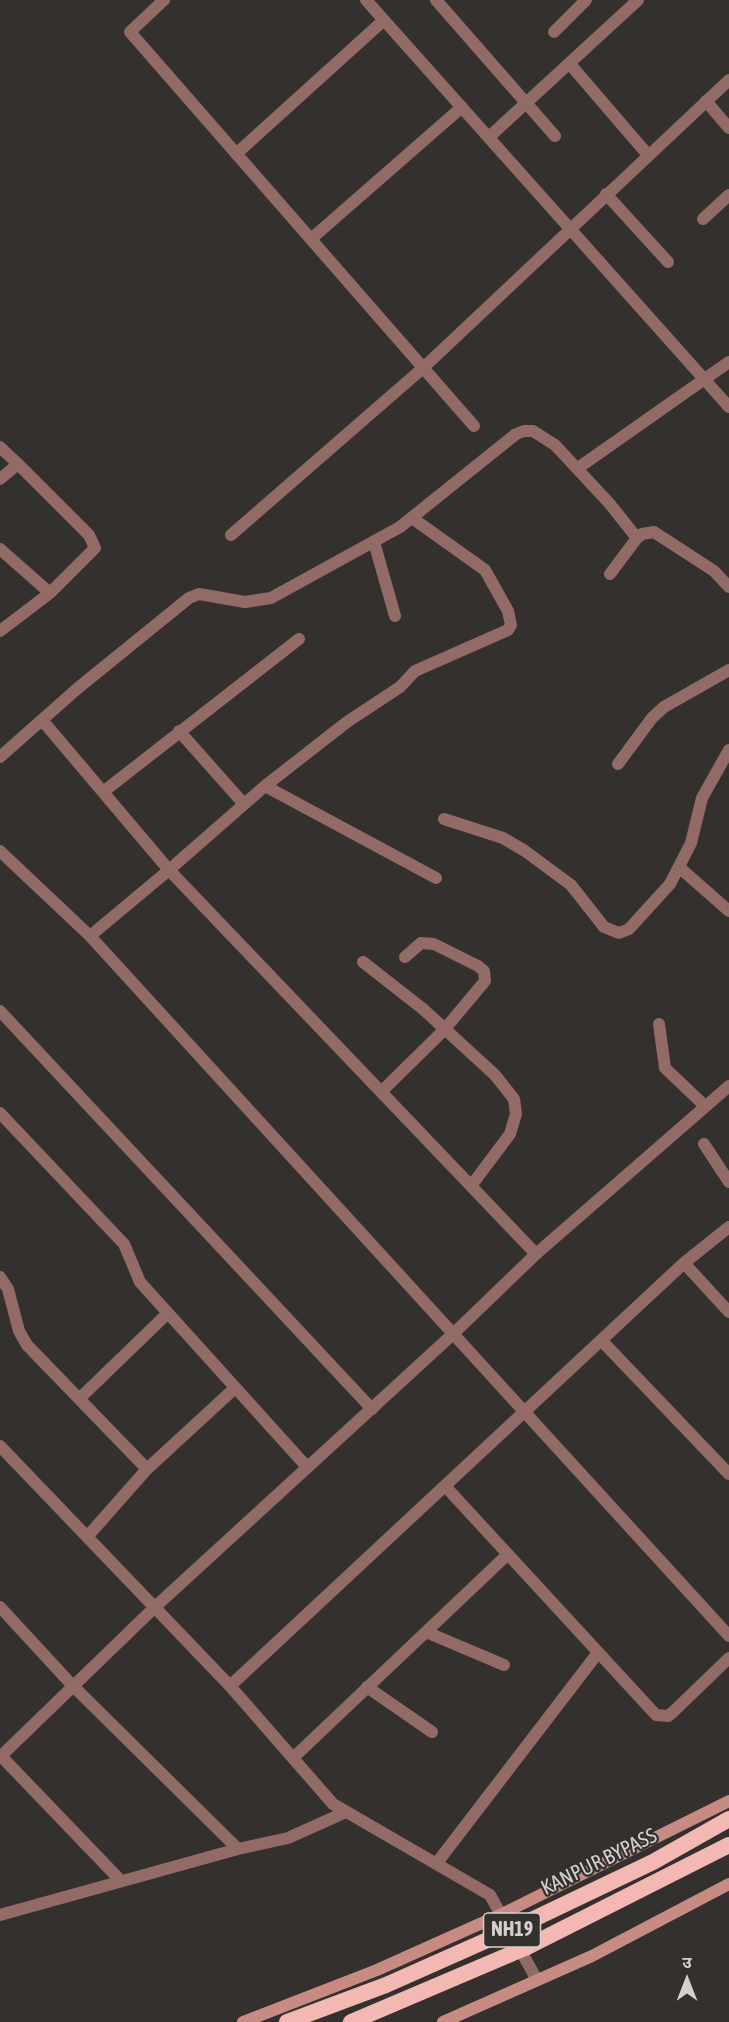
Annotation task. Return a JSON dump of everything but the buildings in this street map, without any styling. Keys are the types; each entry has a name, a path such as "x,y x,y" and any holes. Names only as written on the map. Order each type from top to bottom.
{"highway":[{"name":"KANPUR BYPASS","path":"287,2022 386,1985 519,1926 653,1862 729,1820"},
{"name":"KANPUR BYPASS","path":"351,2022 525,1948 729,1845"}],"main road":[{"path":"243,2022 377,1970 502,1914 729,1801"},
{"path":"443,2022 592,1956 729,1884"}],"street":[{"path":"164,0 130,32 474,426"},
{"path":"366,0 729,407"},
{"path":"436,0 555,136"},
{"path":"554,32 586,0"},
{"path":"489,137 638,0"},
{"path":"236,154 384,20"},
{"path":"569,63 648,155"},
{"path":"231,535 423,368 729,80"},
{"path":"706,101 729,128"},
{"path":"311,239 462,107"},
{"path":"606,194 668,262"},
{"path":"702,219 729,195"},
{"path":"578,468 729,362"},
{"path":"0,757 189,598 199,594 245,602 271,598 374,542 412,518 516,434 524,431 533,431 542,435 578,468 637,538"},
{"path":"0,447 89,535 94,544 91,554 50,593 0,631"},
{"path":"0,479 18,464"},
{"path":"90,936 169,870 243,803 347,722 400,687 424,665 503,634 511,625 511,618 501,596 485,570 412,518"},
{"path":"610,574 637,538 642,534 654,532 696,557 728,582"},
{"path":"374,542 395,616"},
{"path":"0,549 50,593"},
{"path":"103,792 300,639"},
{"path":"618,764 652,718 664,707 729,670"},
{"path":"42,720 169,870 536,1254"},
{"path":"179,731 243,803"},
{"path":"444,819 503,838 525,851 571,885 604,927 615,933 629,929 670,884 680,868 691,843 702,798 729,750"},
{"path":"265,786 436,878"},
{"path":"0,850 90,936 729,1636"},
{"path":"680,868 729,911"},
{"path":"381,1092 444,1030 480,990 485,981 484,971 467,959 427,942 417,945 405,957"},
{"path":"363,962 423,1009 508,1088 516,1114 510,1134 471,1186"},
{"path":"0,1011 372,1409"},
{"path":"658,1024 665,1068 705,1106"},
{"path":"121,1881 0,1756 154,1607 372,1409 536,1254 729,1086"},
{"path":"0,1113 124,1244 140,1282 307,1467"},
{"path":"704,1144 729,1182"},
{"path":"230,1686 684,1263 729,1227"},
{"path":"684,1263 729,1312"},
{"path":"0,1277 8,1288 19,1331 27,1345 147,1469"},
{"path":"79,1399 168,1313"},
{"path":"601,1340 729,1474"},
{"path":"87,1537 147,1469 235,1388"},
{"path":"0,1446 230,1686 333,1804 490,1895 537,1980"},
{"path":"445,1486 597,1654 656,1715 662,1716 673,1712 729,1658"},
{"path":"293,1758 507,1555"},
{"path":"0,1607 72,1685 238,1849"},
{"path":"426,1632 504,1665"},
{"path":"436,1864 597,1654"},
{"path":"368,1687 432,1732"},
{"path":"0,1914 238,1849 288,1838 323,1825 346,1812"}]}
